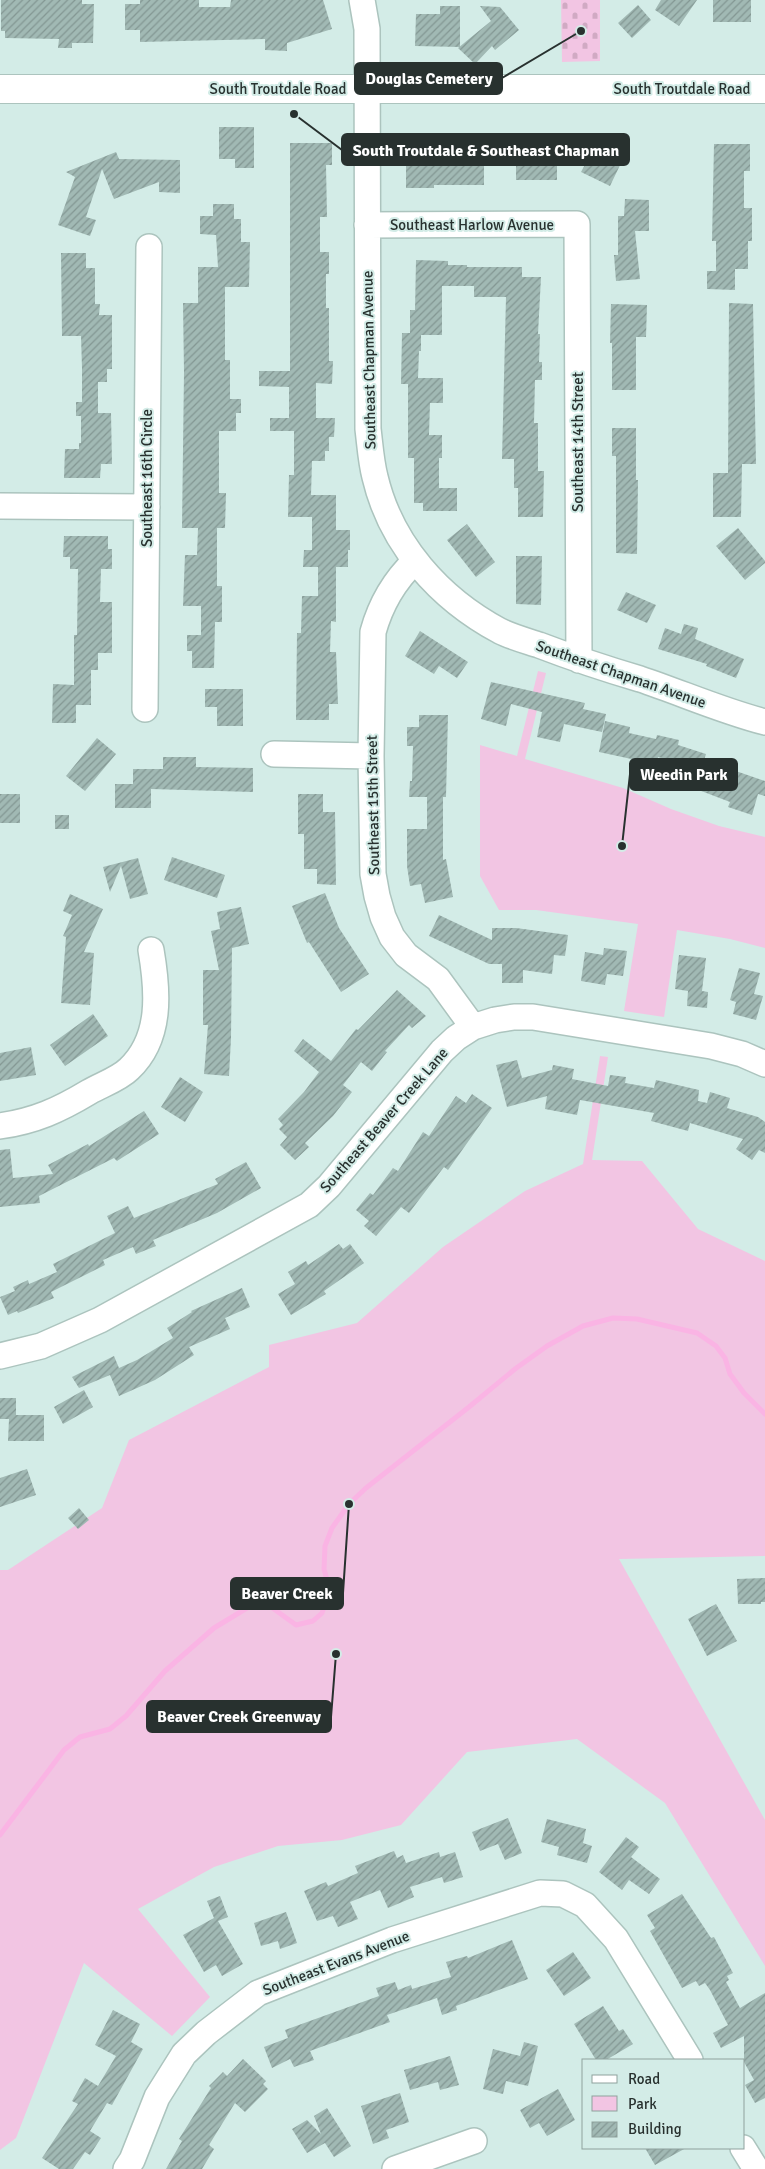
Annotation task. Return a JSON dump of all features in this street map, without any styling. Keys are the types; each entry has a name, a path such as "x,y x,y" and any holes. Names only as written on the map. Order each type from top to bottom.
{"main road":[{"name":"South Troutdale Road","path":"0,89 765,89"}],"street":[{"name":"Southeast Chapman Avenue","path":"362,0 367,29 368,429 374,476 389,517 416,561 442,590 502,632 578,660 672,690 735,714 765,722"},
{"name":"Southeast Harlow Avenue","path":"367,225 577,224"},
{"name":"Southeast 14th Street","path":"577,224 578,660"},
{"name":"Southeast 16th Circle","path":"145,709 149,247"},
{"path":"0,506 147,507"},
{"name":"Southeast 15th Street","path":"416,561 401,574 389,591 379,612 374,632 371,756 374,874 383,917 392,937 406,955 438,979 473,1027"},
{"path":"274,754 371,756"},
{"path":"0,1126 27,1122 55,1112 128,1070 144,1050 156,1013 156,982 151,950"},
{"name":"Southeast Beaver Creek Lane","path":"0,1356 41,1346 100,1320 309,1204 329,1186 442,1051 473,1027 505,1018 533,1017 711,1046 742,1054 765,1064"},
{"name":"Southeast Evans Avenue","path":"126,2169 132,2160 157,2097 184,2054 206,2033 258,1992 392,1940 540,1893 563,1894 585,1905 616,1939 689,2059"},
{"path":"395,2169 474,2141"},
{"path":"744,2149 756,2169"}],"green space":[{"path":"561,0 600,0 600,61 562,62"},
{"path":"538,671 546,673 525,759 623,788 671,809 719,826 765,837 765,948 730,939 677,930 664,1017 624,1011 638,924 536,910 499,910 480,876 480,745 517,756"},
{"path":"600,1056 608,1057 592,1160 642,1161 698,1229 765,1261 765,1556 619,1559 765,1820 765,1966 665,1803 577,1739 467,1752 401,1825 342,1840 278,1846 214,1867 138,1909 210,1997 172,2036 84,1963 16,2138 0,2150 0,1570 8,1570 102,1508 129,1440 269,1367 269,1345 357,1323 443,1247 525,1191 583,1164"}],"building":[{"path":"1,0 82,0 82,4 94,4 93,43 72,43 72,48 58,48 59,39 5,38 5,31 1,31"},
{"path":"140,0 199,0 199,7 230,7 231,0 323,0 332,29 287,43 287,51 265,50 265,39 140,42 140,30 125,30 125,4 140,4"},
{"path":"661,0 697,0 679,26 655,10"},
{"path":"713,0 751,0 751,22 713,22"},
{"path":"638,5 651,20 632,38 618,23"},
{"path":"440,6 460,6 460,47 415,46 416,14 440,14"},
{"path":"480,6 500,7 519,30 495,50 492,46 475,64 458,48 491,21"},
{"path":"219,127 254,127 254,168 235,168 235,159 219,159"},
{"path":"290,143 332,143 332,165 326,165 327,217 320,217 320,252 329,252 329,274 326,274 326,308 329,308 329,361 333,361 332,384 316,383 316,418 335,418 334,437 329,437 329,451 325,451 325,461 312,461 311,495 336,495 336,530 350,530 350,550 348,550 348,567 336,567 336,622 331,621 330,652 336,652 338,704 329,704 329,720 296,720 297,633 301,633 302,596 318,596 318,567 303,567 304,550 312,550 312,517 288,517 289,475 294,475 294,431 270,431 270,418 289,418 289,387 259,386 259,371 290,371"},
{"path":"714,144 750,144 750,171 744,171 744,208 752,208 752,241 748,241 748,269 735,269 735,290 707,289 707,271 716,271 716,241 712,241"},
{"path":"594,148 622,161 610,186 581,172"},
{"path":"116,152 119,159 180,160 180,193 159,192 159,182 114,199 102,169 86,217 96,220 90,236 58,225 75,177 66,172"},
{"path":"516,153 557,153 557,180 516,180"},
{"path":"406,160 484,161 484,185 434,185 434,188 406,188"},
{"path":"625,199 649,200 649,231 635,231 640,279 616,281 614,255 618,255 618,216 624,216"},
{"path":"213,204 234,204 234,219 241,219 241,242 250,242 249,287 225,287 225,360 230,360 230,399 241,399 241,413 236,413 236,431 219,431 219,493 226,493 225,528 217,528 217,586 222,586 222,622 215,622 214,668 192,668 192,651 187,651 187,635 201,635 201,606 183,606 185,555 197,555 198,528 182,528 183,303 198,303 198,267 218,267 216,235 200,234 200,216 213,216"},
{"path":"61,253 86,253 86,268 95,268 95,304 100,304 99,315 112,315 112,369 107,369 107,382 98,382 98,413 111,413 112,464 101,464 100,478 64,478 65,449 79,449 79,443 81,443 81,416 76,416 76,402 82,402 82,368 81,336 62,336"},
{"path":"416,260 448,261 448,265 467,265 467,267 522,267 522,277 541,277 538,334 540,334 539,362 542,362 542,380 535,380 534,423 538,423 538,471 544,471 543,517 518,517 518,488 514,488 514,459 502,459 506,297 474,297 474,286 442,286 442,335 421,335 421,351 419,351 418,378 443,378 443,403 430,403 429,435 442,435 442,458 439,458 439,488 457,488 457,511 423,511 423,503 414,503 414,458 408,458 408,384 401,384 402,333 410,333 410,310 415,310"},
{"path":"729,303 753,304 756,464 742,464 741,517 713,517 713,473 728,473"},
{"path":"611,304 647,305 646,337 636,337 636,390 612,390"},
{"path":"612,428 636,428 636,480 638,480 637,554 616,553 616,456 612,456"},
{"path":"467,524 495,562 476,577 447,540"},
{"path":"738,528 765,561 745,580 716,546"},
{"path":"64,536 108,536 108,549 112,549 112,569 101,569 100,602 112,602 112,653 98,653 98,670 91,670 91,705 76,705 76,723 52,723 53,684 74,685 74,635 77,635 78,569 70,569 70,557 63,557"},
{"path":"516,556 542,556 541,605 516,604"},
{"path":"626,592 656,605 647,623 617,610"},
{"path":"684,624 698,628 695,639 744,659 736,678 706,666 707,664 658,649 665,628 681,634"},
{"path":"420,631 468,662 457,678 439,666 434,674 405,656"},
{"path":"491,682 585,703 583,709 606,714 602,732 564,724 560,742 537,737 542,712 511,704 506,726 481,719"},
{"path":"205,689 243,689 243,726 217,726 217,707 205,707"},
{"path":"419,715 448,715 446,797 443,797 443,860 446,859 453,897 425,903 421,884 410,886 407,866 407,829 427,829 427,797 409,797 410,781 412,781 413,746 407,746 407,727 419,727"},
{"path":"605,721 630,727 629,733 656,739 657,735 679,740 678,745 706,754 704,760 765,781 765,796 758,794 752,815 728,807 730,802 696,789 702,773 684,767 686,764 658,757 654,775 633,770 636,760 599,752"},
{"path":"97,738 116,754 85,791 66,776"},
{"path":"163,757 196,757 196,767 253,768 253,792 151,789 151,808 115,808 115,784 133,784 133,769 163,769"},
{"path":"0,794 20,794 20,823 0,823"},
{"path":"298,794 323,794 323,812 335,812 336,885 317,884 317,869 304,869 304,834 298,834"},
{"path":"55,815 69,815 69,829 55,829"},
{"path":"172,857 225,875 217,898 164,880"},
{"path":"138,858 148,894 130,899 121,866 110,892 103,867"},
{"path":"325,893 339,928 369,974 341,992 309,942 307,943 292,906"},
{"path":"70,894 103,909 84,952 94,953 90,1005 61,1003 66,937 63,936 72,915 63,911"},
{"path":"241,907 249,944 232,948 229,1076 204,1074 208,1025 203,1025 203,970 219,970 211,931 220,929 217,912"},
{"path":"439,915 492,940 492,928 516,928 568,935 565,956 554,955 552,974 523,970 523,983 502,983 502,964 489,964 429,936"},
{"path":"604,948 627,951 623,976 607,974 605,985 581,981 585,952 603,955"},
{"path":"679,955 706,958 702,991 708,992 707,1008 687,1006 688,991 675,989"},
{"path":"739,968 760,973 754,994 763,996 756,1020 733,1014 736,1002 730,1000"},
{"path":"397,990 426,1016 412,1028 409,1025 385,1051 387,1052 372,1071 361,1062 343,1085 352,1092 333,1116 305,1143 309,1147 295,1160 280,1145 287,1137 279,1129 283,1125 278,1119 304,1092 319,1072 294,1051 303,1039 331,1061 356,1029 358,1030"},
{"path":"93,1014 108,1036 65,1066 50,1045"},
{"path":"31,1047 36,1075 0,1081 0,1053"},
{"path":"517,1060 522,1078 552,1070 553,1065 574,1069 572,1079 608,1086 610,1075 626,1077 625,1083 654,1088 656,1080 699,1090 698,1101 707,1103 710,1092 730,1098 727,1108 758,1117 765,1122 765,1153 759,1150 752,1160 736,1149 743,1139 690,1123 688,1131 651,1121 654,1113 580,1100 577,1115 545,1109 547,1096 507,1107 496,1065"},
{"path":"180,1077 203,1092 185,1122 161,1107"},
{"path":"472,1094 492,1108 448,1170 444,1167 409,1213 401,1207 376,1236 364,1226 369,1221 356,1210 370,1193 373,1195 393,1168 398,1171 423,1132 429,1136 456,1096 466,1103"},
{"path":"144,1111 159,1134 117,1161 114,1158 39,1196 40,1203 0,1207 0,1150 10,1149 13,1178 53,1174 48,1165 88,1144 89,1146"},
{"path":"246,1162 261,1188 217,1213 153,1240 156,1246 136,1254 133,1247 103,1260 105,1265 51,1292 54,1298 18,1313 17,1311 8,1315 0,1297 15,1291 13,1287 28,1280 29,1284 57,1272 53,1264 115,1233 107,1216 128,1206 134,1218 218,1184 215,1179"},
{"path":"339,1244 343,1249 350,1244 364,1263 324,1291 326,1294 291,1315 278,1294 295,1284 288,1272 306,1261 308,1265"},
{"path":"242,1288 250,1307 225,1318 230,1329 189,1347 194,1355 155,1380 119,1396 110,1375 79,1388 72,1377 114,1356 119,1368 137,1360 173,1338 167,1328 191,1311"},
{"path":"84,1390 93,1407 63,1424 54,1407"},
{"path":"0,1398 16,1398 16,1415 44,1415 44,1441 8,1441 9,1419 0,1419"},
{"path":"27,1469 36,1495 0,1507 0,1478"},
{"path":"79,1508 89,1520 78,1529 68,1518"},
{"path":"765,1578 765,1602 761,1602 761,1604 738,1604 737,1579"},
{"path":"716,1604 737,1641 707,1656 688,1619"},
{"path":"508,1818 522,1853 505,1860 498,1844 480,1851 472,1832"},
{"path":"547,1819 586,1829 583,1843 592,1846 587,1863 557,1855 559,1847 541,1842"},
{"path":"626,1837 639,1847 631,1857 660,1879 649,1894 629,1880 622,1890 599,1872"},
{"path":"394,1851 397,1858 403,1855 406,1863 439,1852 440,1857 455,1852 463,1877 444,1883 442,1877 410,1887 414,1897 388,1908 380,1890 350,1902 358,1919 338,1927 333,1916 317,1921 304,1891 326,1882 328,1886 358,1873 355,1866"},
{"path":"682,1894 711,1938 714,1937 733,1973 727,1976 729,1980 726,1982 740,2008 765,1993 765,2098 755,2103 745,2085 754,2080 745,2064 744,2036 721,2048 713,2033 728,2025 710,1990 705,1983 699,1986 696,1981 682,1988 650,1931 655,1928 647,1915"},
{"path":"220,1896 228,1917 218,1921 243,1964 222,1976 216,1965 204,1972 183,1935 214,1918 207,1901"},
{"path":"286,1912 297,1943 280,1949 278,1941 261,1946 254,1923"},
{"path":"512,1940 528,1979 456,2006 457,2010 442,2015 437,1998 387,2015 390,2022 310,2051 314,2060 294,2067 290,2059 272,2068 264,2047 288,2038 285,2030 379,1996 376,1988 395,1982 398,1990 411,1985 412,1989 451,1977 446,1962 467,1956 468,1958"},
{"path":"573,1952 591,1978 564,1996 546,1970"},
{"path":"603,2006 619,2031 623,2029 633,2044 608,2059 595,2059 574,2024"},
{"path":"113,2010 140,2024 131,2042 143,2049 112,2105 107,2103 90,2131 101,2138 90,2155 85,2152 73,2169 59,2169 42,2158 78,2104 72,2101 85,2078 98,2086 116,2056 95,2045"},
{"path":"524,2042 538,2046 528,2086 506,2081 503,2094 483,2089 493,2049 520,2056"},
{"path":"450,2056 459,2085 440,2090 438,2082 410,2090 404,2070"},
{"path":"243,2059 266,2081 263,2084 268,2089 245,2112 235,2103 209,2145 214,2149 202,2169 166,2169 182,2141 179,2139 211,2088 209,2086 223,2072 227,2076"},
{"path":"558,2089 575,2120 547,2136 539,2123 530,2128 520,2110"},
{"path":"400,2093 409,2122 386,2130 389,2138 373,2144 361,2106"},
{"path":"327,2108 351,2146 334,2157 325,2143 307,2153 292,2129 307,2120 321,2134 314,2116"},
{"path":"646,2149 684,2149 655,2165"}],"waterway":[{"path":"0,1835 64,1750 80,1737 110,1729 126,1716 165,1671 214,1628 259,1603 267,1604 296,1625 313,1621 322,1613 330,1591 324,1569 325,1546 332,1528 349,1504 366,1488 515,1369 547,1346 583,1326 613,1318 637,1319 697,1333 716,1346 725,1358 730,1374 744,1393 765,1414"}],"place":[{"name":"Douglas Cemetery","path":"581,31"},
{"name":"South Troutdale & Southeast Chapman","path":"294,114"},
{"name":"Weedin Park","path":"622,846"},
{"name":"Beaver Creek","path":"349,1504"},
{"name":"Beaver Creek Greenway","path":"336,1654"}]}
